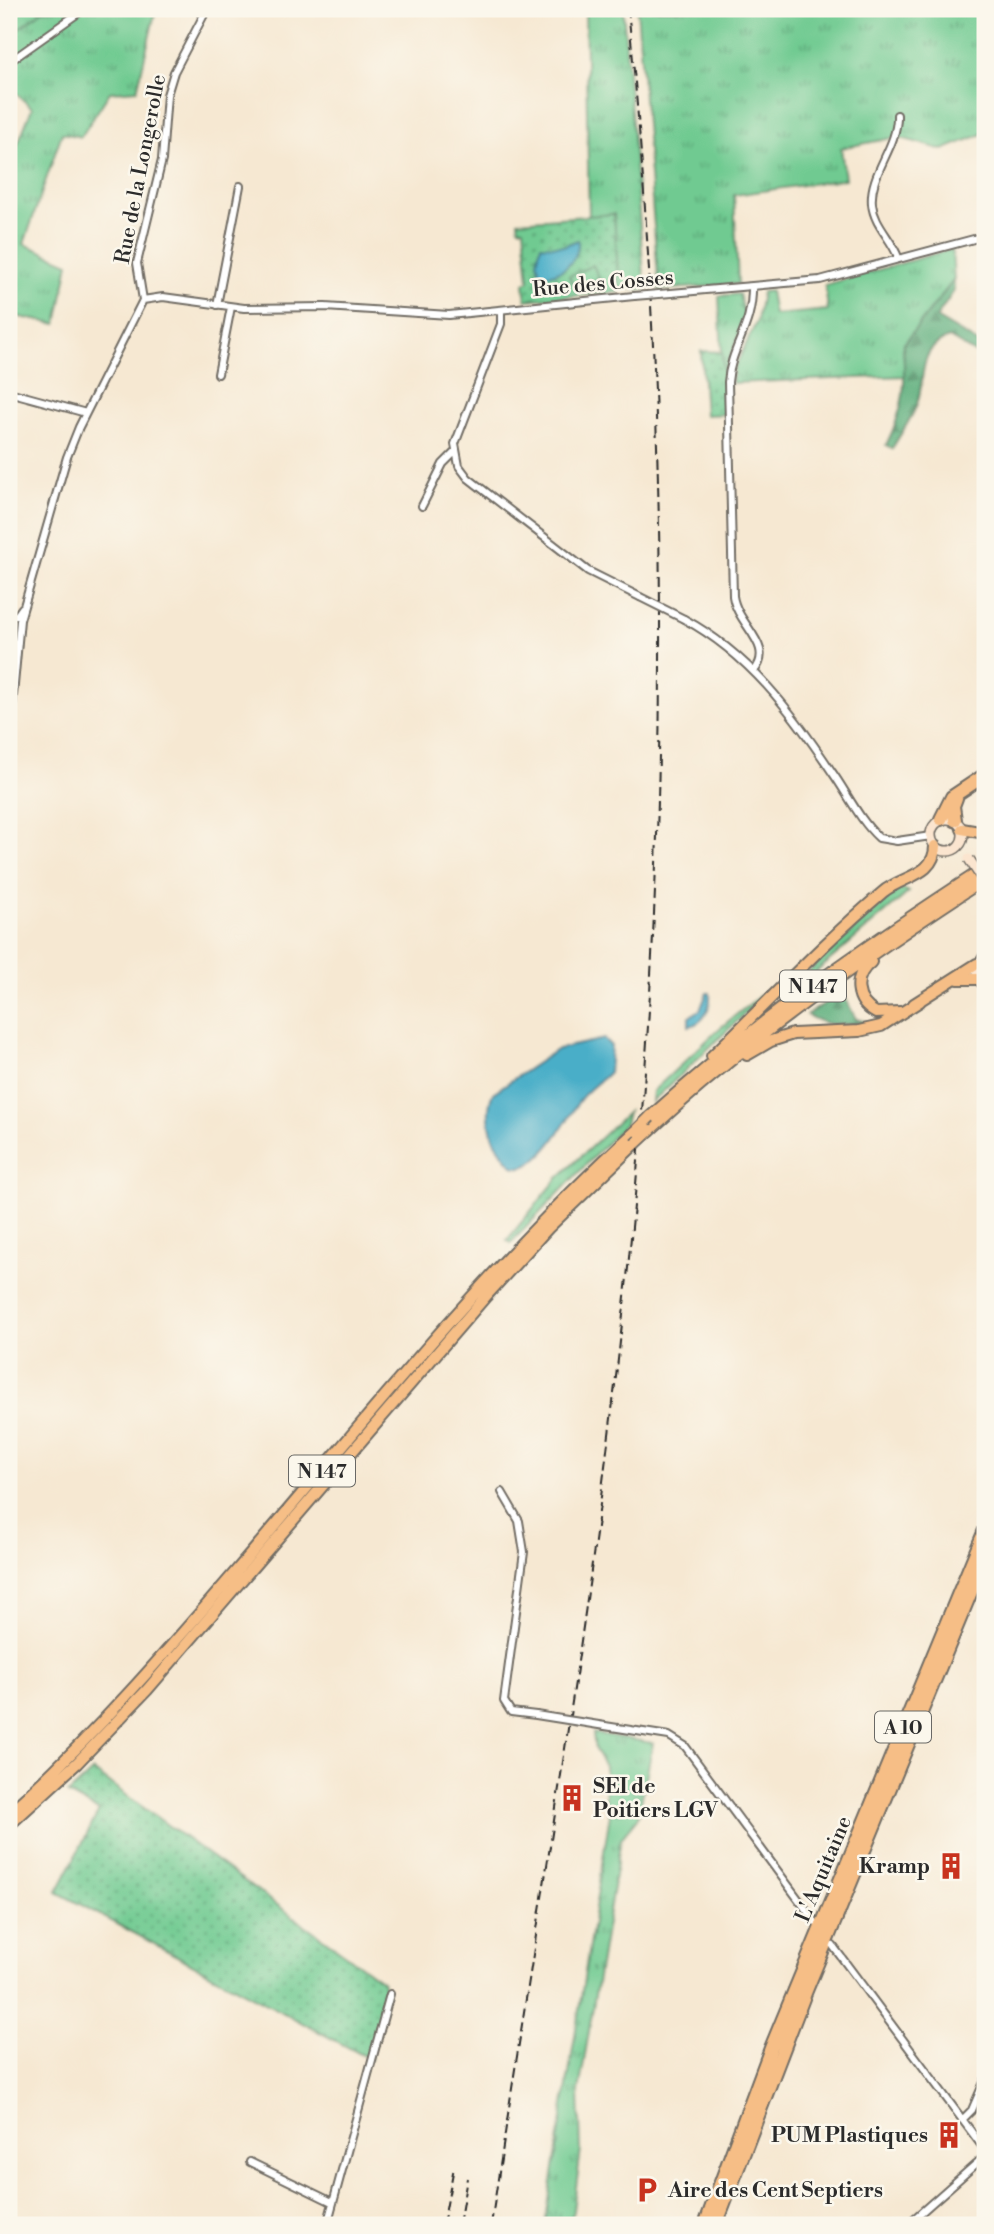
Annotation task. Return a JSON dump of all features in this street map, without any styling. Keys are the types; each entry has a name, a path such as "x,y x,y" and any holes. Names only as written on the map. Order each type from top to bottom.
{"highway":[{"path":"985,775 963,790 954,800 953,823 985,833"},
{"path":"651,1114 883,892 927,869 933,861 933,841"},
{"name":"N 147","path":"9,1813 74,1752 134,1690 464,1306 636,1128 772,1016 885,935 985,869"},
{"name":"N 147","path":"9,1825 40,1799 112,1728 548,1228 674,1108 780,1021 902,934 985,881"},
{"path":"902,934 861,971 858,984 860,997 870,1010 884,1015 893,1015 920,1001"},
{"path":"674,1108 771,1041 810,1031 847,1032 892,1022 977,964"},
{"path":"951,980 966,977 981,983"},
{"name":"L'Aquitaine","path":"705,2225 771,2048 985,1530"},
{"name":"L'Aquitaine","path":"716,2225 805,1993 985,1558"}],"main road":[{"path":"953,823 963,838 958,846 949,851 933,841 933,826 953,823"},
{"path":"958,846 985,881"},
{"path":"981,983 977,964 985,954"}],"street":[{"path":"9,62 45,40 85,9"},
{"name":"Rue de la Longerolle","path":"143,300 137,263 162,160 167,95 174,72 207,9"},
{"path":"897,115 896,134 878,176 872,203 882,232 898,257"},
{"path":"218,305 240,186"},
{"name":"Rue des Cosses","path":"143,300 163,297 231,307 325,307 444,315 501,311 820,280 898,257 985,236"},
{"path":"752,288 750,320 733,357 727,382 733,596 738,615 761,648 760,662 754,671"},
{"path":"9,739 14,656 20,620 67,457 143,300"},
{"path":"218,374 231,307"},
{"path":"422,506 443,464 455,452 501,324 501,311"},
{"path":"9,392 86,413"},
{"path":"455,452 459,466 468,478 553,547 588,571 704,630 754,671 806,733 874,833 887,841 933,841"},
{"path":"9,616 17,615 23,607"},
{"path":"14,656 9,625 17,626 20,620"},
{"path":"502,1492 519,1521 524,1552 504,1700 511,1712 669,1736 685,1746 816,1923"},
{"path":"833,1946 985,2150"},
{"path":"327,2225 376,2055 390,1994"},
{"path":"962,2120 972,2110 985,2081"},
{"path":"907,2225 985,2156"},
{"path":"250,2162 332,2203"}],"green space":[{"path":"9,9 156,9 137,90 110,92 81,137 62,133 24,244 69,263 57,324 9,315 9,166 32,108 9,87"},
{"path":"9,9 45,9 9,36"},
{"path":"585,9 623,9 645,290 618,288 614,214 589,217"},
{"path":"637,9 985,9 985,133 943,150 898,137 841,148 845,179 734,195 738,284 659,290"},
{"path":"614,214 619,292 526,300 524,283 529,281 524,228 519,228 518,221"},
{"path":"952,249 954,280 903,345 905,376 732,383 734,369 757,321 762,292 770,291 774,315 828,310 825,285"},
{"path":"593,265 599,278 576,290 569,276"},
{"path":"954,280 954,291 936,318 985,347 985,359 949,338 932,349 924,365 915,410 892,449 886,445 903,396 903,345"},
{"path":"739,294 745,319 723,376 719,296"},
{"path":"701,351 722,352 726,414 705,415"},
{"path":"903,889 909,892 809,978 802,978 895,892"},
{"path":"768,989 769,991 652,1102 653,1091 720,1028"},
{"path":"842,992 856,1019 870,1023 830,1024 807,1015"},
{"path":"628,1112 625,1124 511,1243 507,1240 558,1178"},
{"path":"593,1733 653,1743 638,1817 621,1839 579,2091 581,2150 571,2225 545,2225 610,1814 606,1807 605,1766 595,1750"},
{"path":"93,1771 382,1981 385,1992 370,2059 57,1892 99,1811 68,1794"}],"water":[{"path":"578,240 576,255 567,266 555,273 540,275 537,261 541,245 563,246"},
{"path":"707,993 710,993 710,999 706,1014 699,1022 689,1026 689,1017 700,1010"},
{"path":"604,1039 611,1046 609,1072 580,1099 541,1155 522,1167 513,1166 500,1150 489,1123 493,1093 558,1049"}],"waterway":[{"path":"9,18 20,9"}],"railway":[{"path":"491,2225 604,1478 632,1227 645,1075 659,770 658,466 642,161 628,9"},
{"path":"443,2225 454,2167"},
{"path":"459,2225 467,2178"}],"place":[{"name":"SEI de Poitiers LGV","path":"572,1798"},
{"name":"Kramp","path":"951,1866"},
{"name":"PUM Plastiques","path":"949,2135"},
{"name":"Aire des Cent Septiers","path":"647,2190"}]}
